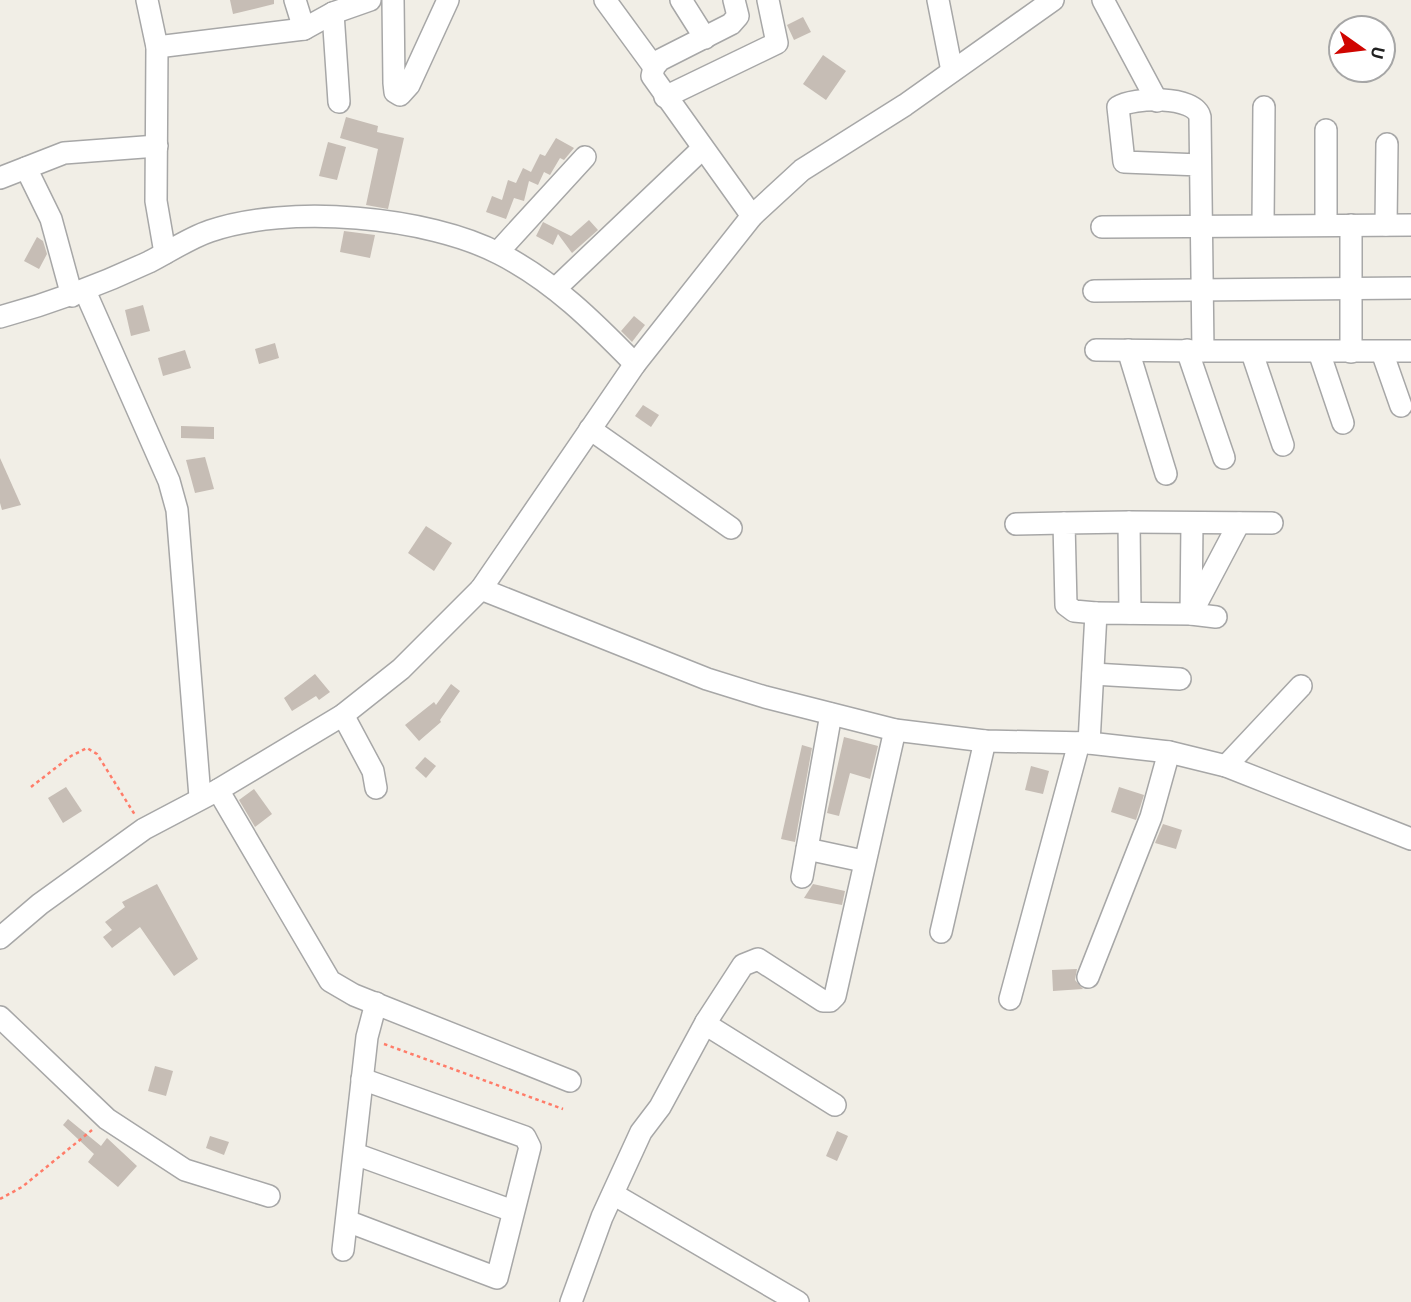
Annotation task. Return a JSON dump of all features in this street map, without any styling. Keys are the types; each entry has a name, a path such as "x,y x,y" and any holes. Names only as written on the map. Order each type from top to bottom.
{"street":[{"path":"147,0 157,47 156,201 165,253"},
{"path":"295,0 304,29"},
{"path":"157,47 304,29 333,13 370,0"},
{"path":"393,0 394,83 396,92 400,94 409,85 448,0"},
{"path":"605,0 654,67 655,83 752,216"},
{"path":"681,0 705,38"},
{"path":"654,67 660,60 731,24 738,16 734,0"},
{"path":"665,97 777,43 768,0"},
{"path":"938,0 952,71"},
{"path":"0,938 40,904 144,829 343,715 431,642 481,589 635,364 752,216 802,170 952,71 1053,0"},
{"path":"1103,0 1157,101"},
{"path":"333,13 339,102"},
{"path":"394,32 430,38"},
{"path":"1200,165 1131,165 1123,161 1118,107 1157,101 1187,103 1197,108 1200,117 1202,288 1195,351 1224,458"},
{"path":"1263,224 1264,107"},
{"path":"1326,130 1326,224"},
{"path":"1386,225 1387,144"},
{"path":"0,178 64,153 157,146"},
{"path":"555,289 702,149"},
{"path":"498,252 585,157"},
{"path":"26,168 51,219 78,293 169,481 177,510 183,554 209,794 330,981 376,1003 570,1081"},
{"path":"0,317 78,293 207,232 234,223 260,218 299,217 387,222 449,235 498,252 555,289 591,319 635,364"},
{"path":"1351,225 1351,352"},
{"path":"1102,227 1411,225"},
{"path":"1094,291 1411,288"},
{"path":"1096,350 1252,353 1411,351"},
{"path":"1128,350 1166,474"},
{"path":"1319,352 1343,423"},
{"path":"1382,352 1401,372 1401,406"},
{"path":"1252,353 1283,445"},
{"path":"590,429 731,528"},
{"path":"1129,522 1130,612"},
{"path":"1064,523 1066,605 1074,611 1216,617"},
{"path":"1191,614 1192,523"},
{"path":"1191,614 1239,523"},
{"path":"1016,524 1272,523"},
{"path":"481,589 707,679 831,714 895,730 985,741 1084,743 1169,752 1226,766 1410,837"},
{"path":"1010,999 1084,743 1093,674 1096,613"},
{"path":"1093,674 1180,679"},
{"path":"1226,766 1301,686"},
{"path":"802,877 831,714"},
{"path":"343,715 373,771 376,788"},
{"path":"571,1302 613,1194 641,1132 660,1107 706,1022 743,965 751,960 767,963 823,1001 833,999 895,730"},
{"path":"941,932 985,741"},
{"path":"1088,977 1151,817 1169,752"},
{"path":"807,849 863,861"},
{"path":"343,1250 367,1037 376,1003"},
{"path":"0,1017 107,1119 185,1170 269,1196"},
{"path":"706,1022 835,1105"},
{"path":"347,1221 498,1278 530,1147 529,1139 362,1080"},
{"path":"355,1154 513,1211"},
{"path":"613,1194 798,1302"}],"path":[{"path":"31,787 71,756 87,748 97,754 144,829"},
{"path":"367,1037 563,1110"},
{"path":"0,1199 22,1187 69,1146 107,1119"}],"building":[{"path":"230,0 274,0 274,4 233,14"},
{"path":"803,17 811,32 794,40 787,25"},
{"path":"823,55 846,71 826,100 803,84"},
{"path":"346,117 378,126 377,132 404,138 388,209 366,205 378,149 340,138"},
{"path":"556,138 574,148 564,160 560,158 550,175 544,172 538,185 529,181 524,201 514,198 506,219 486,212 492,196 502,200 508,180 516,183 523,168 531,172 540,154 545,156"},
{"path":"328,142 346,147 337,180 319,176"},
{"path":"589,220 598,230 572,253 558,234 553,245 536,236 543,222 571,236"},
{"path":"344,231 375,235 370,258 340,252"},
{"path":"37,237 43,241 47,254 39,269 24,261"},
{"path":"143,305 150,331 131,336 125,310"},
{"path":"634,316 645,325 632,342 621,331"},
{"path":"275,343 279,358 259,364 255,349"},
{"path":"185,350 191,368 163,376 158,358"},
{"path":"643,405 659,415 651,427 635,416"},
{"path":"181,426 214,427 214,439 181,438"},
{"path":"205,457 214,489 195,493 186,460"},
{"path":"0,458 21,505 2,510 0,503"},
{"path":"426,526 452,543 434,571 408,553"},
{"path":"315,674 330,692 319,700 316,696 292,711 284,698"},
{"path":"451,684 460,691 441,722 419,741 405,725 434,702 436,705"},
{"path":"844,737 878,746 870,779 850,773 839,816 827,813"},
{"path":"802,745 812,748 795,842 781,839"},
{"path":"425,757 436,766 426,778 415,768"},
{"path":"1031,766 1049,771 1043,794 1025,790"},
{"path":"66,787 82,811 63,823 48,798"},
{"path":"1119,787 1144,795 1136,820 1111,812"},
{"path":"254,789 272,814 255,827 239,800"},
{"path":"1163,824 1182,830 1176,849 1155,843"},
{"path":"157,884 198,959 174,976 140,927 112,948 103,937 112,930 105,922 125,907 122,902"},
{"path":"813,884 845,891 842,905 804,898"},
{"path":"1077,969 1075,980 1083,989 1053,991 1052,970"},
{"path":"155,1066 173,1071 166,1096 148,1091"},
{"path":"68,1119 101,1146 107,1138 137,1166 118,1187 88,1162 94,1154 63,1125"},
{"path":"837,1131 848,1136 837,1161 826,1156"},
{"path":"210,1136 229,1142 224,1155 206,1148"}]}
